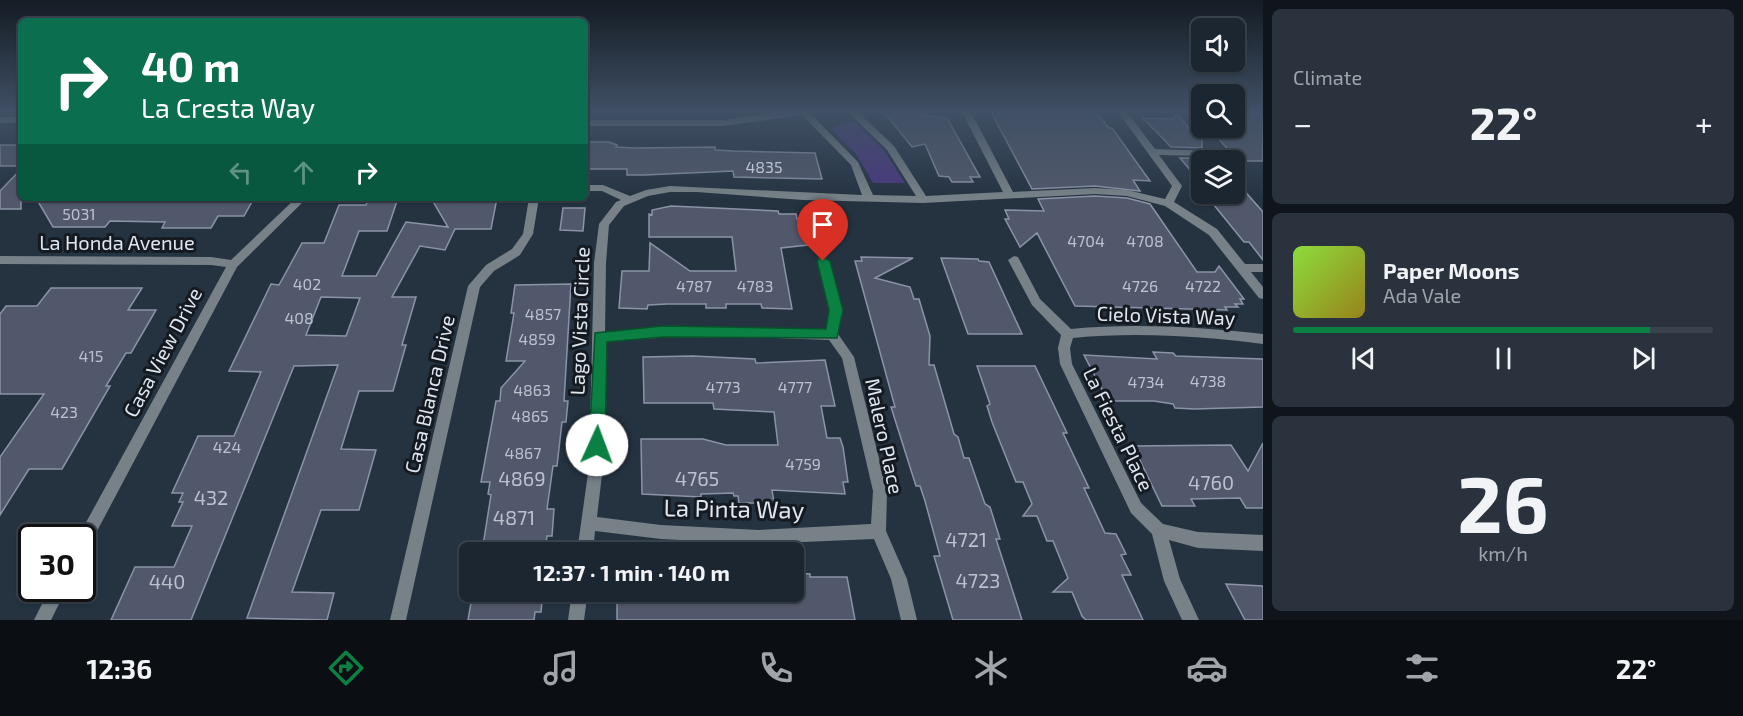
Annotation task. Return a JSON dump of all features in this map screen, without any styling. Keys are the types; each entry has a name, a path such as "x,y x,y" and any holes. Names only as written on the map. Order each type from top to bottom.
{"street":[{"path":"832,141 855,164 869,199"},
{"path":"883,141 891,148 922,200"},
{"path":"981,141 1010,196"},
{"path":"1144,141 1177,186 1167,203"},
{"path":"1153,152 1191,153"},
{"path":"588,188 603,188 630,200"},
{"name":"Lago Vista Circle","path":"586,542 596,466 600,263 604,224 620,204 646,193 670,189 922,200 1095,191 1127,193 1167,203 1213,232 1263,295"},
{"name":"Casa View Drive","path":"93,524 233,264 299,201"},
{"name":"Casa Blanca Drive","path":"398,620 474,286 490,268 516,252 528,234 534,201"},
{"name":"La Honda Avenue","path":"1,260 211,261 233,264"},
{"path":"1014,260 1036,302 1068,334"},
{"path":"600,337 663,331 832,334 836,310 823,261"},
{"path":"1243,268 1263,268"},
{"name":"Cielo Vista Way","path":"1068,334 1125,329 1212,333 1263,339"},
{"name":"Malero Place","path":"832,334 848,357 880,491 878,531 899,579 909,620"},
{"name":"La Fiesta Place","path":"1068,334 1064,348 1066,364 1136,508 1159,530"},
{"name":"La Pinta Way","path":"588,523 661,532 759,537 878,531"},
{"path":"1191,620 1172,581 1159,530 1198,540 1263,543"},
{"path":"42,620 52,602"},
{"path":"576,620 578,602"}],"shaded area":[{"path":"843,141 875,141 884,150 905,183 873,183 856,154"}],"building":[{"path":"907,141 960,141 980,177 970,177 973,182 952,182 949,177 939,176 925,144 912,147"},
{"path":"1006,141 1121,141 1150,181 1133,180 1140,191 1095,186 1032,189"},
{"path":"1165,141 1202,141 1202,148 1171,147"},
{"path":"1221,141 1263,141 1263,161 1245,161 1245,150 1229,150"},
{"path":"588,142 609,142 617,145 616,147 634,148 715,147 715,150 815,153 822,179 734,177 733,171 627,175 627,169 588,169"},
{"path":"0,145 18,145 18,166 0,166"},
{"path":"1180,158 1191,158 1191,171"},
{"path":"18,172 18,201 21,201 21,209 0,209 0,191"},
{"path":"1245,192 1263,212 1263,260 1249,242 1244,242 1213,204 1245,204"},
{"path":"1095,196 1127,198 1150,204 1197,272 1215,272 1219,266 1244,299 1240,299 1243,304 1235,304 1238,307 1225,307 1227,310 1075,306 1037,233 1020,247 1005,219 1009,219 1005,210 1044,211 1038,199"},
{"path":"38,201 252,201 244,216 218,216 211,228 162,228 165,222 110,221 105,227 53,227"},
{"path":"368,201 397,201 387,231 359,231 342,276 376,276 406,222 448,227 433,201 496,201 491,229 455,229 445,250 420,246 392,297 416,297 402,345 406,345 393,391 359,391 341,449 376,450 359,510 321,510 292,592 334,593 327,620 247,618 338,365 294,366 191,620 111,620 135,567 174,567 192,526 172,526 183,502 179,502 183,493 172,493 198,436 234,436 261,372 229,371 271,284 279,285 302,243 324,243 339,205 366,205","holes":["321,297 360,298 346,336 306,335"]},
{"path":"671,206 778,211 779,214 796,214 797,219 804,219 808,245 781,248 792,309 762,308 761,304 726,304 726,308 706,308 706,304 667,304 648,305 647,309 619,308 622,271 649,271 650,243 690,271 736,271 732,237 649,237 649,214 652,215 652,210"},
{"path":"563,208 585,208 583,231 560,230"},
{"path":"861,257 913,258 875,278 910,287 914,299 919,299 930,336 929,365 934,365 954,434 958,437 964,458 969,458 985,504 990,507 1000,539 996,539 1022,620 953,620 934,556 940,556 925,501 920,486 916,486 891,407 895,407 855,261 862,261"},
{"path":"941,258 978,259 989,262 1022,334 968,334"},
{"path":"571,284 564,401 568,401 566,422 562,422 557,466 553,466 547,509 554,509 552,536 547,536 546,542 484,542 491,495 488,494 490,482 481,482 496,401 500,401 501,388 525,361 506,361 514,313 511,313 515,285"},
{"path":"51,288 142,288 128,310 156,310 131,353 126,353 106,386 110,386 62,469 29,469 0,515 0,457 44,394 0,394 0,314 6,306 37,306"},
{"path":"1153,352 1173,353 1176,356 1263,359 1263,407 1194,409 1175,408 1173,404 1154,401 1108,401 1084,355 1157,359"},
{"path":"693,356 755,359 756,363 825,360 835,406 821,406 827,438 840,438 843,447 848,482 843,482 845,494 772,490 774,503 739,503 738,496 734,496 733,493 701,494 701,497 642,494 641,439 703,439 726,445 778,445 774,412 714,409 713,403 644,403 643,357"},
{"path":"977,366 1035,366 1067,433 1063,433 1089,488 1084,488 1105,533 1116,534 1126,554 1121,555 1131,575 1122,575 1143,620 1086,620 1072,592 1053,592 1068,578 1053,541 1047,541 1037,516 1023,516 1032,504 1023,482 1016,482 992,422 987,406 990,404"},
{"path":"1263,443 1263,508 1246,508 1240,498 1191,499 1195,506 1162,506 1133,446 1231,445 1248,471"},
{"path":"804,574 810,574 810,577 847,577 855,620 617,620 617,602 804,602"},
{"path":"1226,584 1263,586 1263,620 1245,620"},
{"path":"471,602 542,602 541,612 535,612 534,620 468,620"}],"route":[{"path":"597,445 600,337 663,331 832,334 836,310 823,261"}]}
